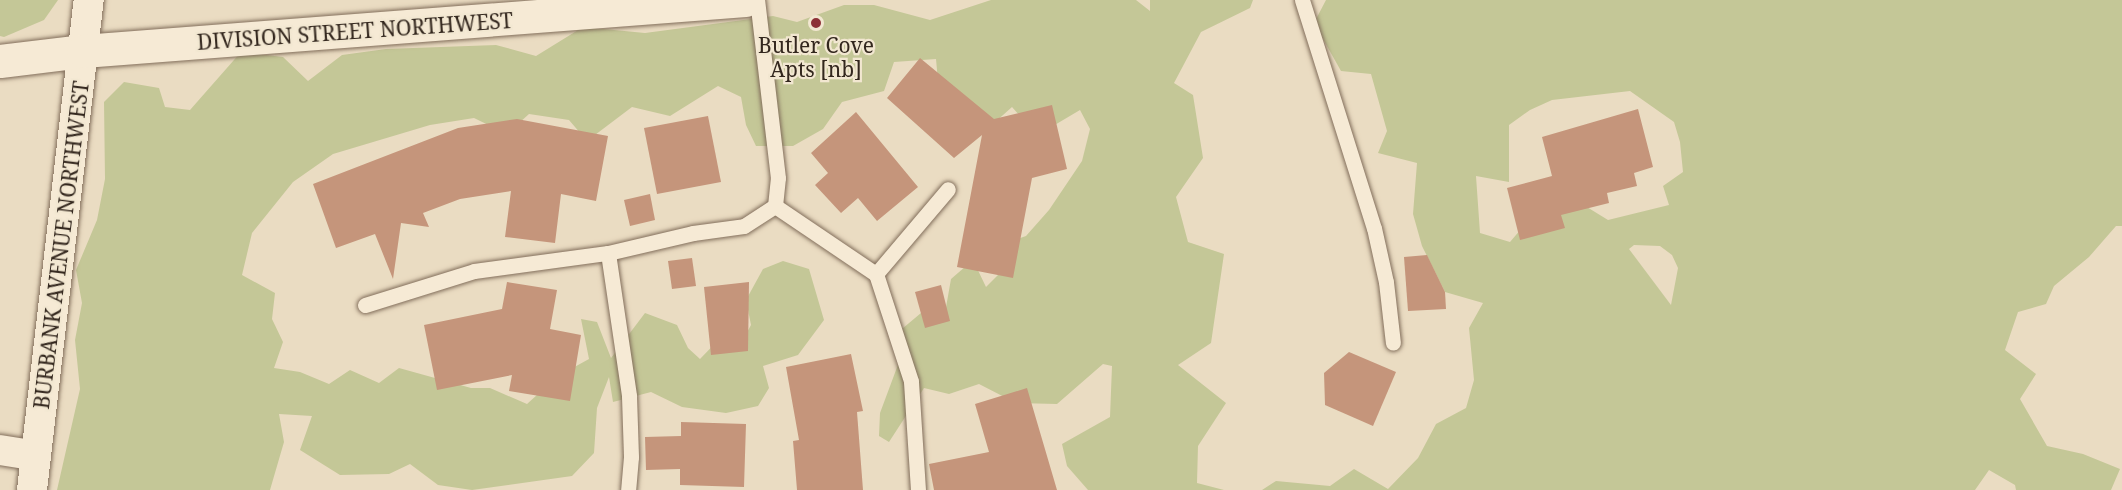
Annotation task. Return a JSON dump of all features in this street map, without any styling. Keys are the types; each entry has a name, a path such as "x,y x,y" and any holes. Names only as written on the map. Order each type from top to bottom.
{"street":[{"name":"BURBANK AVENUE NORTHWEST","path":"32,490 89,0"},
{"name":"DIVISION STREET NORTHWEST","path":"0,61 83,51 745,0"},
{"path":"0,450 36,456"}],"lane":[{"path":"757,0 778,178 775,206"},
{"path":"1302,0 1374,228 1386,282 1393,343"},
{"path":"876,274 948,189"},
{"path":"365,305 474,271 608,253 693,233 744,226 775,206"},
{"path":"775,206 876,274 911,381 918,490"},
{"path":"608,253 629,396 631,457 628,490"}],"green space":[{"path":"0,0 58,0 44,20 4,37 0,36"},
{"path":"991,0 1136,0 1150,11 1150,0 1253,0 1250,8 1201,32 1174,83 1193,95 1203,158 1176,197 1188,242 1224,254 1211,343 1178,365 1226,403 1198,446 1197,483 1224,490 1088,490 1067,466 1062,444 1110,417 1112,366 1103,364 1057,404 1016,403 979,384 949,394 924,388 889,442 879,436 880,413 899,362 890,339 921,313 945,313 951,279 973,260 986,287 1004,269 1006,243 1026,236 1049,210 1082,161 1090,129 1080,110 1053,126 1031,128 1012,107 984,132 939,92 936,59 894,62 884,91 842,102 823,129 793,146 756,146 746,125 741,97 718,86 670,116 632,107 587,141 569,120 529,114 507,134 474,118 430,125 333,154 293,182 252,233 242,275 275,293 272,319 283,342 274,368 300,372 329,384 350,370 379,383 399,368 471,388 490,388 527,404 558,376 589,359 581,319 597,322 611,358 645,313 677,325 688,348 700,359 728,330 745,336 751,325 746,300 763,269 783,261 809,269 824,320 798,355 763,366 769,388 758,406 726,413 682,407 651,392 613,402 609,377 597,408 594,453 572,476 472,490 438,485 410,464 389,474 340,475 300,450 312,416 279,414 284,442 270,490 57,490 80,389 75,340 82,303 76,270 97,220 105,179 104,102 124,82 159,88 165,107 190,110 241,52 283,57 308,81 342,55 386,49 496,45 536,56 583,27 645,33 773,16 797,22 844,5 874,5 930,20"},
{"path":"1326,0 2122,0 2122,226 2116,226 2089,257 2054,286 2046,304 2018,312 2005,350 2036,374 2020,399 2047,446 2083,454 2120,469 2111,490 2016,490 2015,485 1989,470 1975,490 1262,490 1276,481 1330,486 1354,469 1388,489 1418,458 1436,424 1466,408 1474,380 1469,328 1483,303 1445,292 1422,246 1413,214 1417,163 1378,153 1387,131 1371,74 1341,71 1314,23","holes":["1630,91 1674,122 1680,142 1683,172 1663,186 1669,205 1608,220 1582,204 1534,214 1510,242 1480,233 1476,176 1509,182 1509,125 1530,110 1552,100","1634,245 1660,246 1672,255 1678,268 1671,305 1629,249"]}],"building":[{"path":"920,58 994,119 1052,105 1067,169 1032,178 1013,278 957,267 982,135 954,158 887,98"},
{"path":"1638,109 1653,167 1634,173 1637,186 1607,193 1609,203 1561,215 1565,228 1520,240 1507,188 1552,176 1542,137"},
{"path":"856,112 918,187 877,221 858,198 841,213 815,185 828,173 811,153"},
{"path":"708,116 721,182 657,194 644,128"},
{"path":"517,119 608,136 596,201 561,194 555,243 505,237 511,191 460,199 423,213 429,227 401,223 393,279 375,234 336,248 313,184 458,128"},
{"path":"650,194 655,220 630,226 624,200"},
{"path":"1427,255 1445,292 1446,309 1408,311 1404,257"},
{"path":"692,258 696,286 672,289 668,261"},
{"path":"507,282 557,290 550,329 581,335 570,401 509,391 512,375 437,390 424,325 502,309"},
{"path":"749,282 748,351 711,355 704,287"},
{"path":"941,285 950,321 925,328 915,292"},
{"path":"1349,352 1396,372 1373,426 1325,405 1324,373"},
{"path":"851,354 863,411 857,412 863,490 797,490 793,441 799,440 786,367"},
{"path":"1027,388 1057,490 934,490 929,464 989,452 975,404"},
{"path":"681,422 746,424 744,487 680,485 680,469 646,470 645,437 681,436"}],"place":[{"name":"Butler Cove Apts [nb]","path":"816,23"}]}
